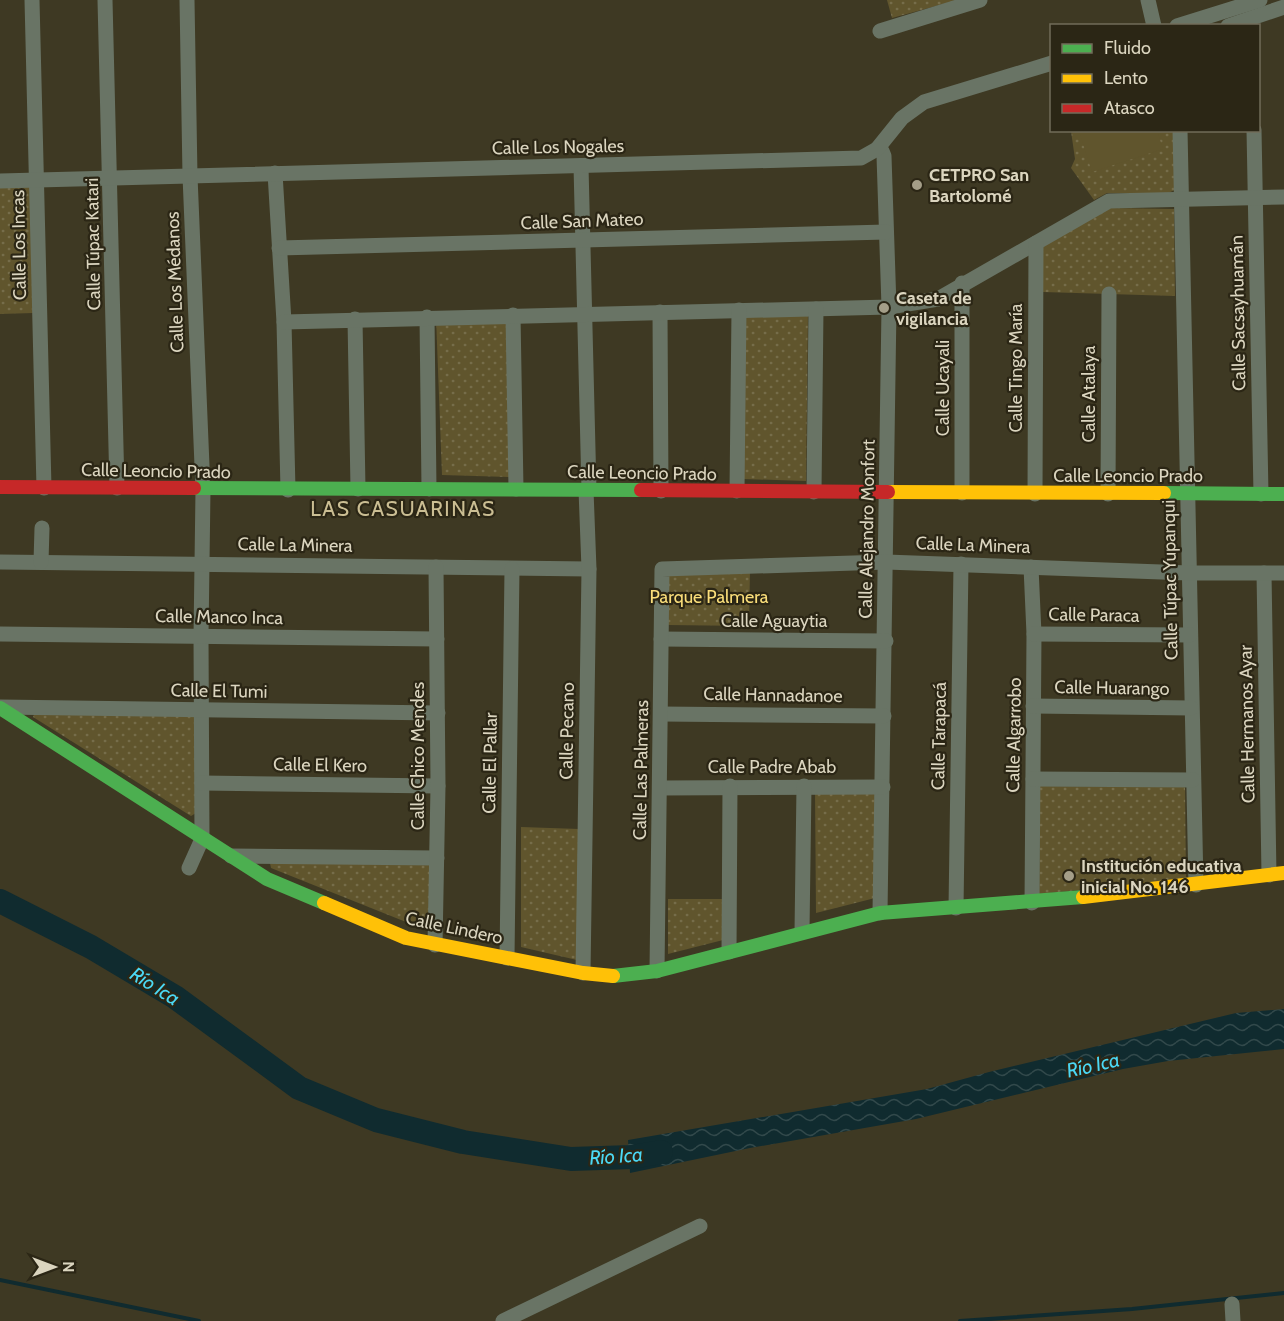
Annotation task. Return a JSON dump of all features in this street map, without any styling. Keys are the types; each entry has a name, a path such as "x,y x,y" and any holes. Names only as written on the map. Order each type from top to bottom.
{"street":[{"name":"Calle Los Incas","path":"32,0 44,488"},
{"name":"Calle Túpac Katari","path":"105,0 117,488"},
{"name":"Calle Los Médanos","path":"187,0 190,176 203,490 202,839"},
{"path":"880,31 980,0"},
{"path":"1148,0 1154,24"},
{"path":"1188,24 1284,7"},
{"path":"1231,24 1254,11"},
{"path":"877,149 902,118 924,102 1050,64"},
{"name":"Calle Túpac Yupanqui","path":"1180,132 1196,885"},
{"name":"Calle Sacsayhuamán","path":"1254,132 1261,494"},
{"name":"Calle Los Nogales","path":"0,181 861,158 877,149"},
{"name":"Calle Alejandro Monfort","path":"877,149 882,151 884,156 889,307 886,641 880,913"},
{"name":"Calle Pecano","path":"581,166 589,569 583,973"},
{"path":"275,173 284,322 288,490"},
{"path":"284,322 889,307 938,298 1109,201 1284,197"},
{"name":"Calle San Mateo","path":"279,248 886,232"},
{"name":"Calle Tingo María","path":"1035,494 1036,243"},
{"name":"Calle Ucayali","path":"962,283 962,493"},
{"name":"Calle Atalaya","path":"1108,494 1109,294"},
{"path":"814,492 816,309"},
{"path":"737,491 739,310"},
{"path":"660,312 661,491"},
{"path":"513,315 516,489"},
{"path":"427,317 429,489"},
{"path":"355,319 358,489"},
{"name":"Calle Leoncio Prado","path":"0,487 203,490 516,489 1284,494"},
{"path":"41,562 42,528"},
{"name":"Calle La Minera","path":"0,562 589,569"},
{"name":"Calle La Minera","path":"662,569 886,562 1189,573 1284,573"},
{"name":"Calle Tarapacá","path":"956,908 961,564"},
{"name":"Calle Chico Mendes","path":"435,945 438,786 436,567"},
{"name":"Calle Algarrobo","path":"1031,567 1034,634 1032,903"},
{"name":"Calle El Pallar","path":"507,958 512,569"},
{"name":"Calle Las Palmeras","path":"657,971 662,569"},
{"name":"Calle Hermanos Ayar","path":"1264,573 1277,874"},
{"name":"Calle Manco Inca","path":"0,634 437,639"},
{"name":"Calle Paraca","path":"1034,634 1190,635"},
{"name":"Calle Aguaytia","path":"661,639 886,641"},
{"name":"Calle Huarango","path":"1034,706 1191,708"},
{"name":"Calle Lindero","path":"0,708 267,879 406,939 583,973 622,977 657,971 802,931 880,913 1032,903 1277,874"},
{"name":"Calle El Tumi","path":"0,708 438,713"},
{"name":"Calle Hannadanoe","path":"661,714 884,716"},
{"path":"1033,779 1193,780"},
{"name":"Calle El Kero","path":"202,783 438,786"},
{"path":"729,952 730,786"},
{"path":"802,931 804,786"},
{"name":"Calle Padre Abab","path":"661,788 883,787"},
{"path":"189,868 202,839"},
{"path":"228,856 437,858"},
{"path":"503,1321 700,1226"},
{"path":"1232,1304 1233,1321"}],"green space":[{"path":"887,0 958,0 892,18"},
{"path":"1071,132 1173,132 1175,190 1168,193 1107,193 1094,200 1071,168 1075,159"},
{"path":"1079,132 1157,132 1163,149 1092,172"},
{"path":"0,182 30,182 33,313 0,314"},
{"path":"1110,208 1174,209 1175,296 1043,292 1043,246"},
{"path":"808,309 806,481 743,479 745,311"},
{"path":"509,316 509,477 442,475 436,317"},
{"name":"Parque Palmera","path":"669,569 750,569 749,626 668,625"},
{"path":"197,711 196,813 191,816 33,717 35,712"},
{"path":"1040,786 1185,787 1186,879 1039,894"},
{"path":"815,789 879,790 879,897 816,913"},
{"path":"521,827 579,829 577,960 521,947"},
{"path":"433,860 433,929 411,924 271,868 270,863"},
{"path":"668,899 727,899 727,939 668,954"}],"water":[{"name":"Río Ica","path":"1284,1009 1284,1049 1168,1061 1123,1069 916,1119 750,1148 630,1173 628,1140 927,1089 1236,1013"}],"waterway":[{"name":"Río Ica","path":"0,901 91,947 175,997 299,1088 376,1120 463,1142 571,1159 632,1157 661,1152"},
{"path":"0,1280 199,1321"},
{"path":"960,1321 1132,1309 1284,1293"}],"traffic: fast":[{"path":"194,488 641,490"},
{"path":"1164,493 1284,494"},
{"path":"0,708 267,879 324,903"},
{"path":"613,976 657,971 880,913 1083,897"}],"traffic: slow":[{"path":"888,492 1164,493"},
{"path":"1083,897 1284,873"},
{"path":"324,903 406,938 583,973 613,976"}],"traffic: jam":[{"path":"0,487 194,488"},
{"path":"641,490 888,492"}],"place":[{"name":"CETPRO San Bartolomé","path":"917,185"},
{"name":"Caseta de vigilancia","path":"884,308"},
{"name":"Institución educativa inicial No. 146","path":"1069,876"}],"district":[{"name":"LAS CASUARINAS","path":"403,508"}]}
